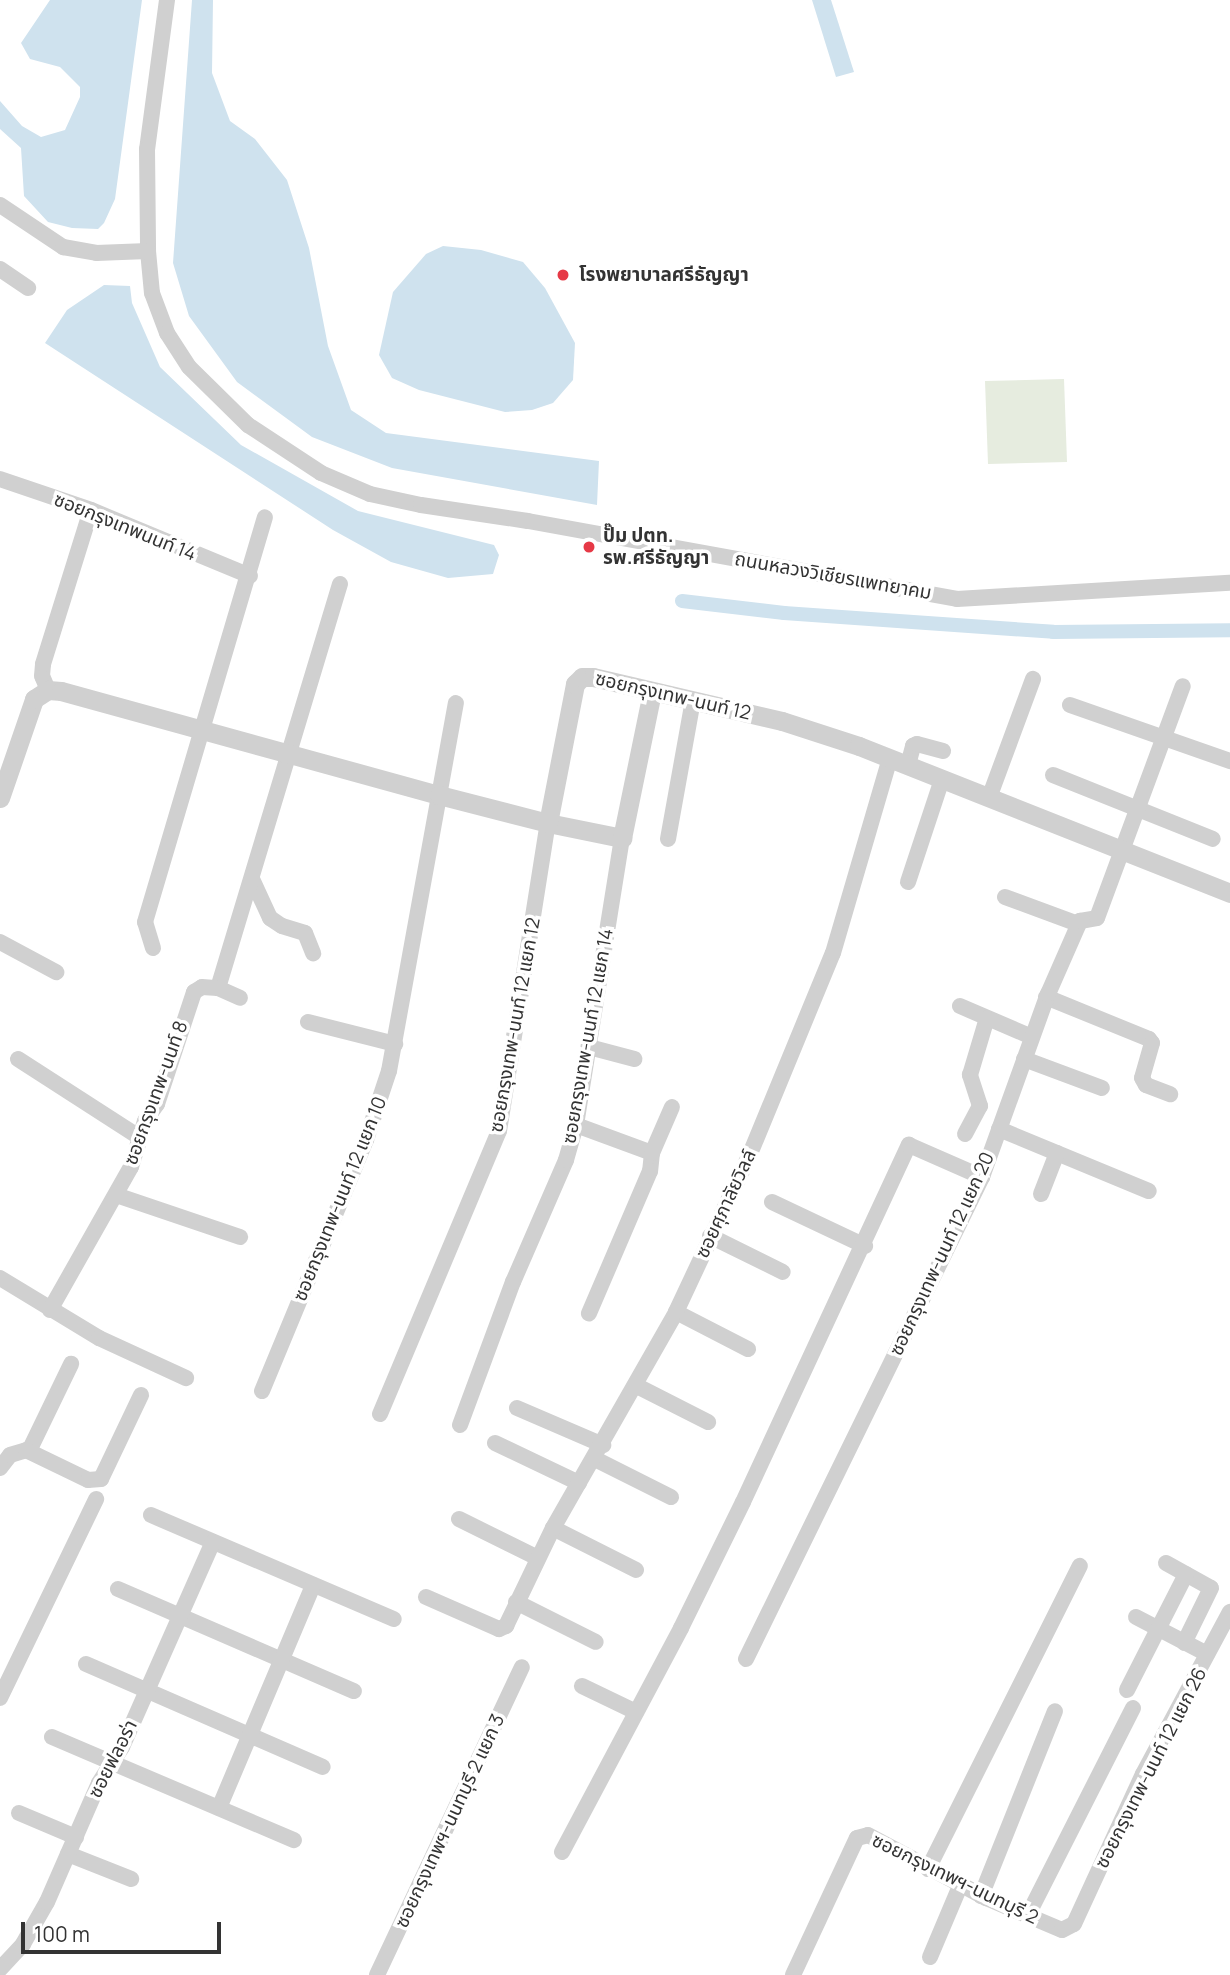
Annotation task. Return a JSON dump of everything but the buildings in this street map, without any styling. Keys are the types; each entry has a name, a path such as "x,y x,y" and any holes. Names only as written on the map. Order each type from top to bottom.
{"street":[{"name":"ถนนหลวงวิเชียรแพทยาคม","path":"167,0 147,149 148,251 152,293 167,333 189,367 216,397 283,450 321,473 370,494 957,599 1230,583"},
{"path":"3,214 63,247 96,253 148,251"},
{"path":"0,269 28,288"},
{"name":"ซอยกรุงเทพนนท์ 14","path":"0,480 91,510 198,557 250,576"},
{"path":"48,690 42,676 43,664 91,510"},
{"path":"153,948 145,922 200,730 250,576 265,517"},
{"path":"240,998 218,988 253,881 341,584"},
{"name":"ซอยกรุงเทพ-นนท์ 12","path":"548,823 575,684 582,677 593,677 782,721 899,762 1230,893"},
{"path":"989,798 1033,679"},
{"path":"1121,851 1183,686"},
{"path":"0,799 34,699 48,690 61,691 439,795 548,823 622,838"},
{"name":"ซอยกรุงเทพ-นนท์ 12 แยก 14","path":"460,1424 513,1282 566,1160 576,1125 622,838 652,692"},
{"path":"668,839 693,700"},
{"name":"ซอยกรุงเทพ-นนท์ 12 แยก 10","path":"262,1391 366,1140 395,1044 456,703"},
{"path":"1070,705 1230,761"},
{"path":"899,762 917,744 943,751"},
{"name":"ซอยศุภาลัยวิลล์","path":"426,1597 499,1629 506,1626 553,1528 599,1452 676,1312 750,1154 833,953 899,762"},
{"path":"1053,775 1213,839"},
{"path":"908,881 942,779"},
{"name":"ซอยกรุงเทพ-นนท์ 12 แยก 12","path":"380,1413 499,1131 548,823"},
{"name":"ซอยกรุงเทพ-นนท์ 12 แยก 20","path":"746,1659 982,1177 1046,997 1078,924 1082,919 1097,918 1121,851"},
{"path":"253,881 270,918 282,926 305,933 313,953"},
{"path":"1006,897 1078,924"},
{"path":"0,942 56,972"},
{"name":"ซอยกรุงเทพ-นนท์ 8","path":"50,1310 131,1167 139,1137 157,1104 194,992 202,987 218,988"},
{"path":"1046,997 1149,1039 1152,1044 1142,1078 1146,1085 1170,1094"},
{"path":"960,1006 1032,1037"},
{"path":"965,1134 981,1105 970,1075 987,1018"},
{"path":"308,1022 395,1044"},
{"path":"589,1047 634,1059"},
{"path":"18,1059 139,1137"},
{"path":"1024,1059 1102,1088"},
{"path":"589,1313 650,1171 652,1153 672,1107"},
{"path":"576,1125 652,1153"},
{"path":"999,1129 1149,1191"},
{"path":"562,1852 738,1513 909,1145 982,1177"},
{"path":"1041,1194 1057,1153"},
{"path":"116,1195 240,1237"},
{"path":"772,1202 864,1246"},
{"path":"710,1237 783,1272"},
{"path":"0,1278 99,1338 186,1378"},
{"path":"676,1312 748,1349"},
{"path":"29,1451 71,1364"},
{"path":"635,1385 708,1422"},
{"path":"0,1468 10,1455 18,1451 29,1451 88,1480 102,1479 141,1395"},
{"path":"517,1408 599,1452 671,1497"},
{"path":"495,1443 579,1483"},
{"path":"0,1698 96,1499"},
{"path":"151,1515 394,1619"},
{"path":"459,1519 538,1558"},
{"path":"553,1528 636,1570"},
{"name":"ซอยฟลอร่า","path":"0,1969 23,1944 47,1902 111,1762 122,1747 213,1542"},
{"path":"1166,1563 1207,1583 1211,1591 1184,1643"},
{"path":"928,1869 1080,1566"},
{"path":"1127,1690 1185,1574"},
{"path":"219,1808 313,1585"},
{"path":"118,1589 354,1691"},
{"path":"516,1602 596,1642"},
{"name":"ซอยกรุงเทพ-นนท์ 12 แยก 26","path":"1074,1924 1143,1774 1230,1612"},
{"path":"1136,1617 1208,1654"},
{"path":"86,1664 323,1768"},
{"name":"ซอยกรุงเทพฯ-นนทบุรี 2 แยก 3","path":"377,1975 522,1667"},
{"path":"582,1686 636,1712"},
{"path":"1028,1915 1133,1708"},
{"path":"981,1896 1055,1711"},
{"path":"52,1737 294,1840"},
{"path":"19,1813 76,1837"},
{"name":"ซอยกรุงเทพฯ-นนทบุรี 2","path":"793,1975 857,1838 868,1835 981,1896 1062,1930 1074,1924"},
{"path":"68,1854 131,1879"},
{"path":"930,1957 960,1886"}],"shaded area":[{"path":"1064,379 1067,462 988,464 985,381"}],"water":[{"path":"50,0 142,0 115,199 104,223 98,229 72,228 48,222 24,196 21,148 0,129 0,101 22,126 41,137 65,130 80,97 80,87 60,67 30,59 21,43"},
{"path":"192,0 213,0 212,73 230,121 255,139 287,180 309,248 328,346 351,410 386,433 599,461 597,505 392,468 312,437 237,382 189,316 173,263"},
{"path":"812,0 831,0 854,72 836,77"},
{"path":"443,246 481,250 523,262 545,288 575,343 573,380 553,403 532,410 505,412 419,390 392,378 379,355 393,292 426,254"},
{"path":"104,285 130,286 132,303 160,367 241,445 358,511 494,545 499,555 493,574 448,578 391,562 333,530 45,343 67,310"}],"waterway":[{"path":"682,601 784,613 1053,632 1230,630"}],"place":[{"name":"โรงพยาบาลศรีธัญญา","path":"563,275"},
{"name":"ปั๊ม ปตท. รพ.ศรีธัญญา","path":"589,547"}]}
